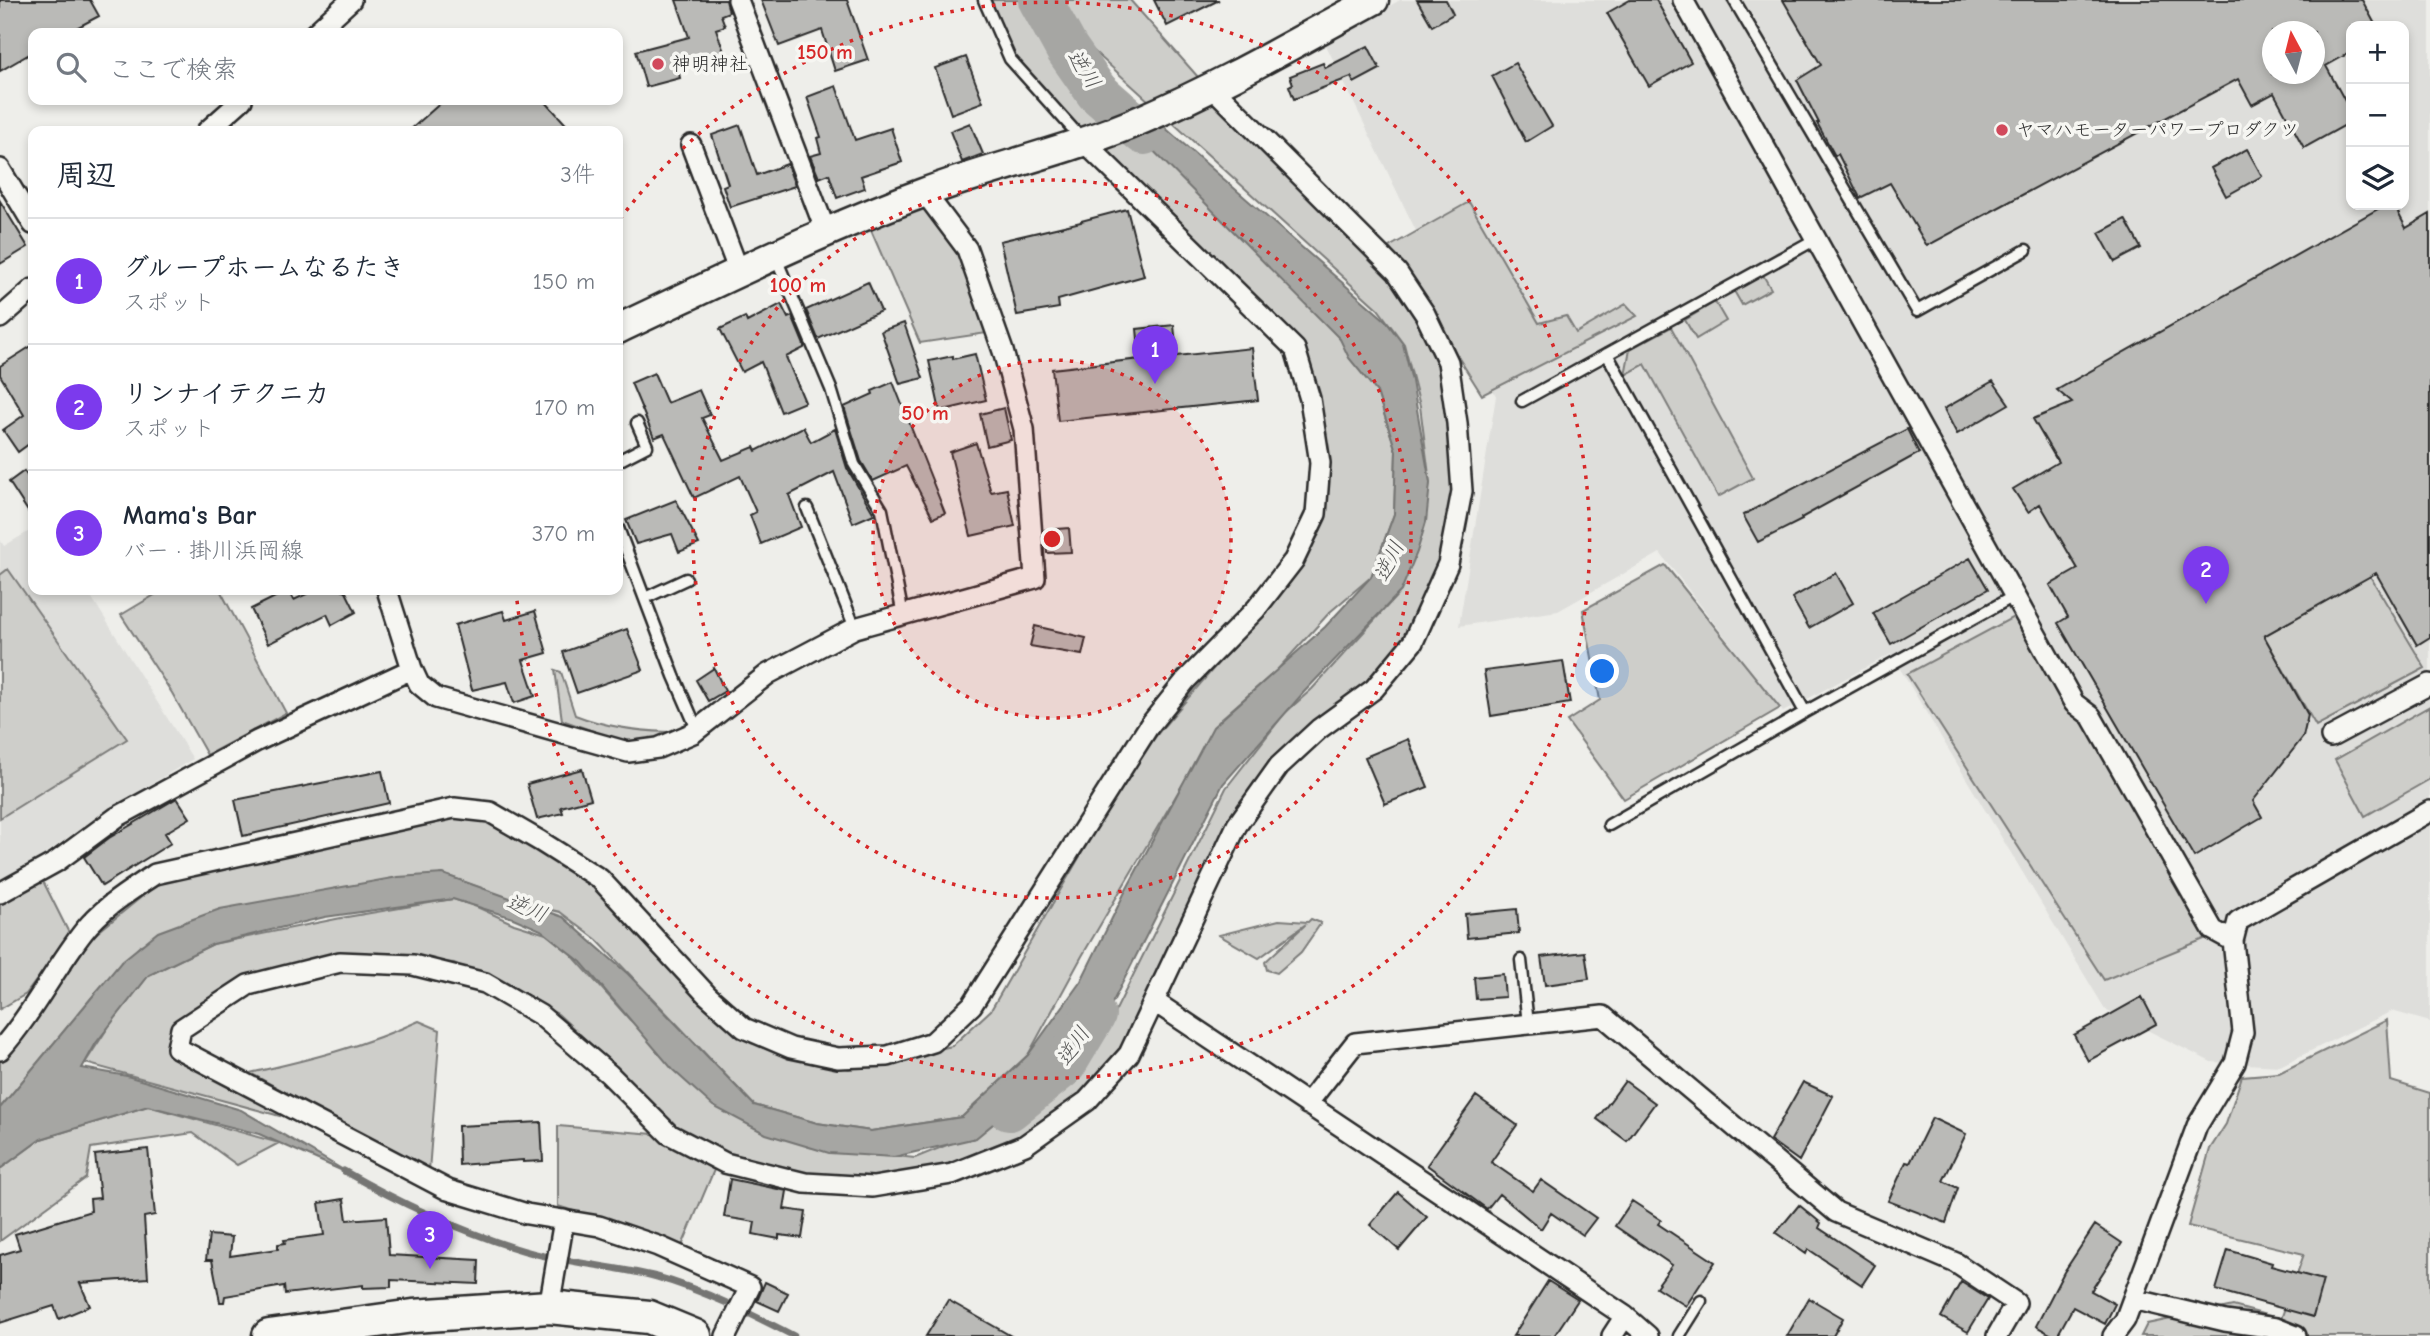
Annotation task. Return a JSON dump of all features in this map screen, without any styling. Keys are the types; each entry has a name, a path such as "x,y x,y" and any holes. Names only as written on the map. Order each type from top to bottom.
{"main road":[{"path":"269,1336 413,1316 551,1292 649,1317 695,1336"}],"street":[{"path":"320,28 351,0"},
{"path":"738,0 825,232"},
{"path":"623,327 825,232 925,192 1093,139 1206,91 1374,0"},
{"path":"1683,0 2074,703 2091,716 2213,930 2233,941"},
{"path":"729,1330 750,1287 658,1246 599,1226 562,1228 527,1214 448,1190 177,1048 181,1029 248,985 340,962 413,965 485,984 540,1015 609,1074 670,1134 725,1163 805,1183 873,1187 952,1174 1025,1145 1087,1101 1129,1054 1237,825 1279,766 1319,729 1374,690 1413,642 1448,564 1462,491 1457,423 1447,362 1425,314 1397,272 1206,91"},
{"path":"213,126 236,105"},
{"path":"0,1050 21,1026 84,930 117,899 155,874 454,808 490,812 600,880 707,995 744,1028 791,1048 838,1058 888,1056 933,1042 972,1005 1149,726 1186,680 1256,609 1294,560 1315,514 1320,463 1310,399 1295,349 1093,139"},
{"path":"691,145 739,272"},
{"path":"0,169 7,194 28,218"},
{"path":"389,595 412,669 419,684 436,698 628,752 658,748 698,729 768,674 855,628 1035,578 1024,429 1003,351 967,249 925,192"},
{"path":"0,318 28,293"},
{"path":"0,893 56,862 117,817 233,753 412,669"},
{"path":"2331,737 2430,684"},
{"path":"2113,1336 2133,1299 2197,1126 2235,1063 2243,1032 2233,941 2238,921 2430,810"},
{"path":"1155,1002 1625,1316 1648,1336"},
{"path":"1307,1104 1355,1043 1603,1016 1836,1212 1956,1263 2016,1303 1997,1336"},
{"path":"551,1292 562,1228"},
{"path":"2133,1299 2225,1321 2276,1328 2296,1336"},
{"path":"1612,1336 1625,1316"}],"lane":[{"path":"984,0 1010,59 1093,139"},
{"path":"1734,0 1917,311 2026,250"},
{"path":"1522,401 1816,239"},
{"path":"775,256 831,389 854,464 881,510 903,615"},
{"path":"1607,354 1805,712"},
{"path":"623,458 646,446 637,423"},
{"path":"807,508 855,628"},
{"path":"623,541 674,676 698,729"},
{"path":"645,598 686,579"},
{"path":"1609,825 2014,596"},
{"path":"1521,960 1528,1024"},
{"path":"1679,1336 1702,1301"}],"shaded area":[{"path":"984,0 1130,0 1213,94 1393,272 1445,365 1459,490 1448,552 1405,645 1366,684 1278,758 1124,1041 1099,1081 1035,1130 973,1159 880,1180 843,1182 727,1159 672,1129 609,1061 558,1014 454,963 337,955 176,1027 172,1053 289,1106 280,1116 85,1063 109,1026 149,975 213,944 453,899 546,934 571,954 630,1020 809,1147 915,1158 987,1129 1108,1026 1226,788 1285,713 1312,689 1401,591 1430,483 1420,406 1404,344 1378,309 1075,34 1071,26 1075,40 1340,339 1377,392 1396,451 1394,514 1371,577 1330,612 1277,670 1221,719 1082,956 1028,1055 962,1117 871,1131 817,1123 754,1105 597,940 560,912 522,903 443,874 141,945 97,991 0,1108 0,1061 30,1029 92,937 155,886 220,860 454,808 501,819 598,889 751,1043 849,1069 952,1046 991,1010 1131,768 1288,582 1320,533 1327,469 1302,349 1075,129 1010,59"},
{"path":"1400,0 2430,0 2430,1022 2392,1011 2280,1066 2211,1062 2105,1009 1891,654 1783,712 1660,553 1558,611 1459,626 1496,396 1325,43"},
{"path":"1469,202 1539,323 1566,316 1576,333 1626,304 1637,316 1482,395 1389,247"},
{"path":"923,206 960,258 987,333 920,343 870,228"},
{"path":"1763,275 1771,289 1742,305 1734,291"},
{"path":"1715,302 1726,321 1696,339 1685,320"},
{"path":"1671,327 1753,478 1718,497 1645,364 1625,375 1630,349"},
{"path":"28,532 28,595 90,595 193,759 101,814 42,856 0,880 0,540 4,546"},
{"path":"1665,565 1780,708 1624,799 1567,721 1600,700 1583,610"},
{"path":"8,569 127,739 0,818 0,575"},
{"path":"2370,576 2425,668 2316,726 2264,636"},
{"path":"155,595 223,595 286,713 207,755 172,693 121,615"},
{"path":"2019,614 2219,933 2104,980 1907,674"},
{"path":"555,670 561,672 575,715 621,728 668,732 664,740 630,744 562,720"},
{"path":"2430,706 2430,779 2365,816 2335,760"},
{"path":"43,881 70,935 26,994 0,1009 0,903"},
{"path":"1311,919 1321,923 1301,952 1277,973 1267,970 1265,962 1306,924 1259,958 1219,935 1279,920 1308,922"},
{"path":"2387,1020 2391,1081 2430,1093 2430,1336 2141,1336 2147,1324 2233,1306 2281,1319 2304,1254 2188,1226 2210,1149 2226,1124 2242,1076 2279,1073"},
{"path":"419,1021 440,1030 429,1171 250,1073 336,1051"},
{"path":"148,1106 279,1143 237,1165 193,1133 91,1148 86,1178 0,1241 0,1169 41,1139"},
{"path":"558,1126 654,1134 714,1170 682,1246 558,1206"}],"water":[{"path":"1028,0 1057,0 1075,40 1139,105 1385,320 1403,344 1430,483 1426,522 1401,591 1304,692 1223,784 1093,1041 976,1138 894,1157 829,1153 766,1134 713,1106 673,1070 581,962 541,930 453,899 325,917 213,944 149,975 96,1043 82,1068 127,1076 241,1110 352,1175 259,1134 148,1106 41,1139 0,1169 0,1108 122,961 158,932 220,909 398,877 443,874 563,917 628,974 754,1105 817,1123 871,1131 962,1117 1028,1055 1081,981 1213,727 1325,627 1371,577 1394,514 1396,451 1377,392 1349,358 1340,339 1118,115 1035,21"}],"building":[{"path":"0,0 90,0 99,16 76,28 28,28 28,55 0,71"},
{"path":"676,0 726,0 729,12 721,15 725,26 716,29 724,52 678,69 680,78 646,87 636,51 689,37"},
{"path":"761,0 847,0 868,60 835,71 822,30 779,46"},
{"path":"1154,0 1219,0 1167,26"},
{"path":"1417,0 1446,0 1453,14 1432,26"},
{"path":"1630,0 1656,0 1691,62 1649,86 1607,13"},
{"name":"ヤマハモーターパワープロダクツ","path":"1783,0 2362,0 2373,21 2346,21 2346,55 2326,66 2346,103 2346,125 2304,148 2274,93 2252,105 2238,79 1927,246 1890,183 1860,198 1838,154 1835,156 1817,123 1797,80 1821,65"},
{"path":"1368,46 1380,69 1354,83 1351,77 1294,99 1289,86 1293,84 1290,76 1323,63 1325,68"},
{"path":"966,57 983,102 951,114 935,68"},
{"path":"1515,63 1552,126 1526,142 1492,76"},
{"path":"836,86 855,140 891,128 902,162 861,176 865,188 837,198 829,174 819,178 810,156 821,153 817,138 821,137 807,97"},
{"path":"438,105 549,105 567,126 415,126"},
{"path":"970,123 983,154 962,162 950,131"},
{"path":"740,125 757,175 787,164 795,186 730,207 723,186 728,184 712,135"},
{"path":"2247,149 2262,176 2226,196 2211,168"},
{"path":"0,201 28,247 0,264"},
{"path":"1127,209 1144,276 1058,300 1059,308 1017,315 1000,241"},
{"path":"2376,210 2397,210 2406,228 2430,214 2430,637 2417,645 2376,573 2264,636 2308,715 2303,737 2253,801 2262,817 2194,857 2058,623 2068,617 2050,585 2078,569 2040,504 2028,512 2013,489 2058,462 2033,419 2072,403 2057,390"},
{"path":"2125,219 2141,248 2115,262 2099,233"},
{"path":"868,282 881,311 818,339 806,310"},
{"path":"781,304 788,318 792,316 804,345 804,348 786,357 805,402 781,412 761,362 742,372 720,329 745,317 747,322"},
{"path":"904,323 923,378 900,384 881,331"},
{"path":"1174,325 1177,356 1252,348 1258,400 1058,421 1052,369 1140,359 1137,329"},
{"path":"28,348 28,445 18,452 3,430 24,415 0,375 0,366"},
{"path":"975,354 986,400 940,411 929,361"},
{"path":"654,373 667,403 699,390 710,415 702,418 723,460 754,447 756,451 803,427 811,442 835,429 847,468 874,514 853,523 834,472 789,495 801,527 761,544 750,515 756,512 740,476 694,498 664,434 654,438 631,383"},
{"path":"1993,381 2009,404 1957,434 1944,409"},
{"path":"893,382 945,513 933,518 906,466 873,481 861,461 844,407"},
{"path":"1004,408 1011,440 987,446 980,414"},
{"path":"1907,429 1919,453 1758,542 1743,515"},
{"path":"976,443 991,492 1007,489 1015,526 971,536 950,452"},
{"path":"24,471 28,477 28,511 9,482"},
{"path":"676,500 699,544 679,552 672,534 636,544 626,520"},
{"path":"1069,528 1071,552 1047,553 1045,530"},
{"path":"1970,558 1988,589 1891,644 1873,613"},
{"path":"1836,573 1853,603 1809,628 1792,598"},
{"path":"279,595 292,595 294,600 304,595 348,595 356,612 332,625 327,614 268,644 251,609"},
{"path":"503,611 506,620 535,611 547,653 523,660 535,696 514,703 507,682 472,690 455,625"},
{"path":"1035,626 1086,638 1082,655 1030,646"},
{"path":"627,629 643,670 577,693 563,652"},
{"path":"1563,661 1570,703 1491,716 1484,671"},
{"path":"714,668 725,691 708,701 696,680"},
{"path":"1408,739 1428,787 1385,804 1365,757"},
{"path":"582,769 591,799 561,807 563,813 537,819 527,784"},
{"path":"382,771 389,803 243,836 235,800"},
{"path":"177,798 190,818 165,833 171,843 102,886 84,857 109,838"},
{"path":"1517,909 1519,933 1467,938 1465,914"},
{"path":"1585,952 1589,979 1545,985 1541,957"},
{"path":"1503,974 1505,997 1476,999 1474,977"},
{"path":"2142,997 2156,1024 2088,1061 2074,1035"},
{"path":"1625,1081 1655,1103 1627,1141 1597,1119"},
{"path":"1803,1082 1833,1096 1799,1161 1770,1140"},
{"path":"1476,1096 1517,1125 1491,1162 1533,1191 1541,1180 1596,1218 1583,1235 1551,1213 1541,1229 1499,1194 1487,1209 1427,1165"},
{"path":"1932,1118 1966,1134 1943,1181 1958,1188 1946,1223 1888,1201 1906,1162 1910,1163"},
{"path":"541,1122 543,1161 459,1165 458,1126"},
{"path":"148,1149 155,1215 144,1217 148,1278 80,1283 90,1306 59,1319 54,1306 0,1323 0,1255 20,1249 15,1234 91,1211 90,1199 100,1198 95,1155"},
{"path":"730,1179 787,1191 784,1209 806,1212 802,1238 779,1235 779,1239 753,1234 755,1222 724,1217"},
{"path":"1398,1192 1427,1217 1399,1250 1370,1225"},
{"path":"344,1199 347,1220 386,1217 389,1255 479,1260 478,1284 391,1280 391,1287 363,1288 363,1285 285,1294 284,1286 225,1296 224,1302 220,1302 212,1260 206,1260 209,1235 232,1237 230,1256 278,1249 278,1244 285,1243 284,1240 324,1235 319,1203"},
{"path":"1632,1201 1661,1220 1658,1224 1715,1262 1686,1306 1656,1287 1672,1265 1615,1226"},
{"path":"1799,1205 1821,1223 1819,1228 1875,1265 1862,1285 1808,1249 1806,1254 1776,1233"},
{"path":"2095,1225 2122,1243 2091,1291 2115,1304 2105,1324 2073,1307 2057,1336 2054,1336 2036,1326 2064,1272"},
{"path":"2228,1250 2272,1263 2271,1266 2323,1280 2313,1317 2216,1290"},
{"path":"1548,1281 1578,1300 1554,1336 1513,1336"},
{"path":"765,1282 788,1293 779,1311 757,1301"},
{"path":"1961,1282 1988,1299 1968,1332 1941,1317"},
{"path":"1809,1298 1843,1318 1833,1336 1787,1336"},
{"path":"948,1300 1011,1336 926,1336"}],"waterway":[{"name":"逆川","path":"1040,0 1067,49 1097,92 1144,133"},
{"name":"逆川","path":"1009,1109 1064,1065 1094,1015"},
{"path":"344,1171 428,1214 493,1241 550,1257 675,1282 727,1303 794,1336"}],"place":[{"name":"神明神社","path":"658,64"},
{"name":"ヤマハモーターパワープロダクツ","path":"2002,130"},
{"name":"グループホームなるたき","path":"1155,384"},
{"name":"リンナイテクニカ","path":"2206,604"},
{"name":"Mama's Bar","path":"430,1269"}]}
